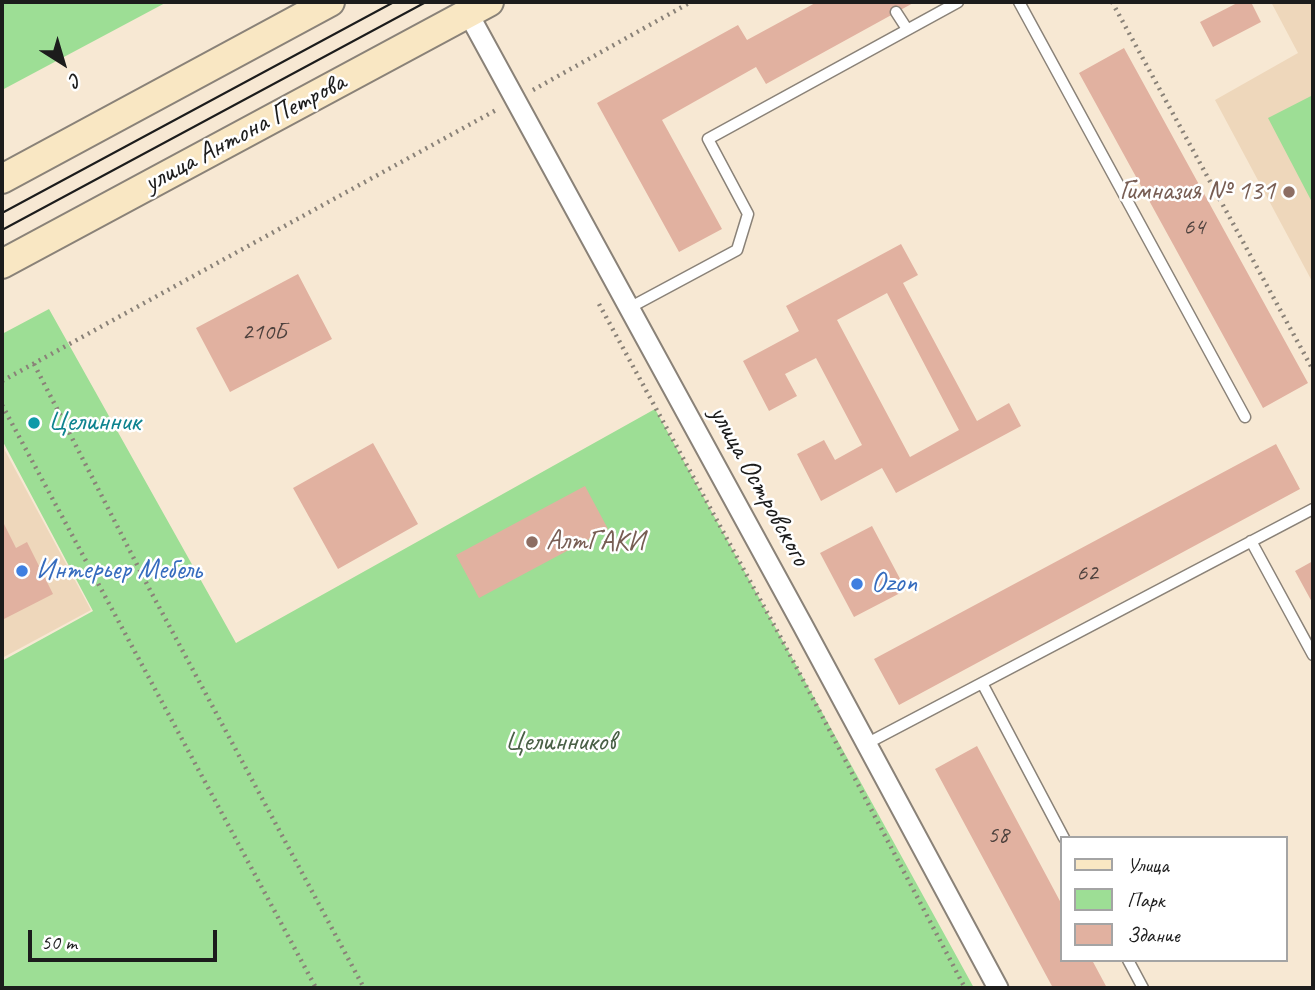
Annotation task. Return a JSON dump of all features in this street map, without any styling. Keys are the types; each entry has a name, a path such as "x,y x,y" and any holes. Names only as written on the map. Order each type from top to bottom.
{"main road":[{"path":"2,179 330,2"},
{"name":"улица Антона Петрова","path":"2,264 478,8"}],"street":[{"name":"улица Островского","path":"478,8 516,99 998,988"}],"lane":[{"path":"629,308 737,250 748,214 708,139 958,2"},
{"path":"1019,2 1245,416"},
{"path":"896,12 907,29"},
{"path":"866,744 1313,509"},
{"path":"1251,541 1313,656"},
{"path":"982,683 1063,836"},
{"path":"1129,962 1143,988"}],"path":[{"path":"2,381 691,2"},
{"path":"1112,2 1313,370"},
{"path":"494,111 501,123"},
{"path":"594,294 780,636 965,988"},
{"path":"34,364 157,604 364,988"},
{"path":"2,405 316,988"}],"shaded area":[{"name":"Гимназия № 131","path":"1271,2 1313,2 1313,283 1215,100 1298,53"},
{"path":"2,445 91,610 2,658"}],"green space":[{"path":"2,2 167,2 2,90"},
{"path":"1313,95 1313,204 1268,118"},
{"name":"Целинников","path":"49,309 236,643 655,409 974,988 2,988 2,661 93,611 2,440 2,334"}],"building":[{"path":"817,2 915,2 766,84 756,67 662,120 722,229 679,252 597,103 738,25 747,40"},
{"path":"1239,2 1251,2 1261,22 1213,47 1200,22"},
{"path":"1124,48 1308,383 1263,408 1079,73"},
{"path":"901,244 918,275 903,283 977,421 1009,403 1021,426 896,493 882,468 821,501 797,454 824,440 835,460 862,445 816,358 785,374 797,396 769,411 743,361 799,331 786,306","holes":["887,293 959,430 910,457 837,320"]},
{"path":"298,274 332,339 230,392 196,328"},
{"path":"373,443 418,524 338,569 293,488"},
{"path":"1276,444 1300,489 899,705 874,659"},
{"name":"АлтГАКИ","path":"585,486 608,529 479,598 456,555"},
{"name":"Интерьер Мебель","path":"2,520 16,548 27,542 53,594 2,620"},
{"path":"872,526 906,590 854,617 820,553"},
{"path":"1313,561 1313,604 1295,571"},
{"path":"977,746 1060,901 1060,962 1093,962 1107,988 1053,988 935,769"}],"tram line":[{"path":"2,213 394,2"},
{"path":"2,230 426,2"}],"place":[{"name":"Гимназия № 131","path":"1289,192"},
{"name":"Целинник","path":"34,423"},
{"name":"АлтГАКИ","path":"532,542"},
{"name":"Интерьер Мебель","path":"22,571"},
{"name":"Ozon","path":"857,584"}]}
